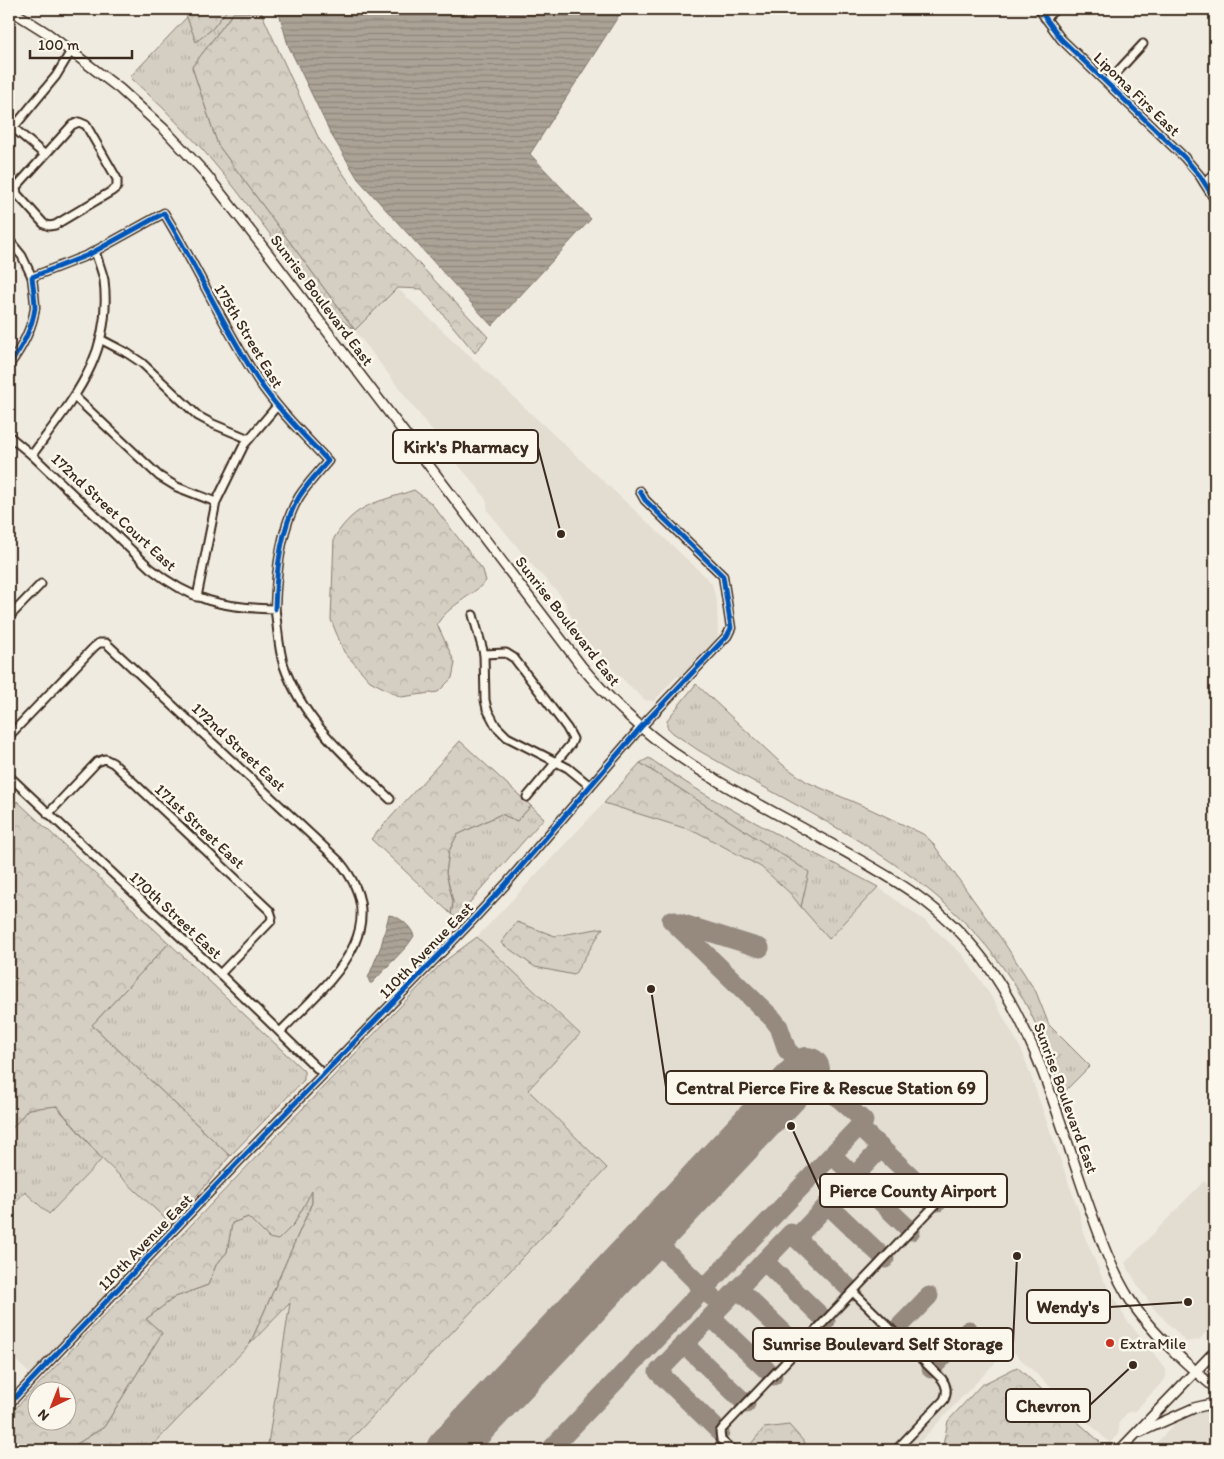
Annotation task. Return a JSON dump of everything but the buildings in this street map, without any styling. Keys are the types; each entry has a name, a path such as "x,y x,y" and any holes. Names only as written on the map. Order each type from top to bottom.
{"main road":[{"name":"Sunrise Boulevard East","path":"9,9 101,73 165,130 205,173 582,667 613,702 641,728 676,754 718,781 902,884 939,912 971,944 1003,988 1026,1030 1090,1211 1116,1274 1143,1317 1174,1350 1215,1388"},
{"path":"1120,1450 1215,1351"},
{"path":"1136,1434 1186,1411 1215,1403"}],"street":[{"name":"Lipoma Firs East","path":"1039,9 1061,38 1184,157 1204,182 1215,200"},
{"path":"1045,18 1056,9"},
{"path":"1108,82 1143,44"},
{"path":"44,155 10,128 56,76 71,51"},
{"path":"79,122 86,125 117,179 116,187 55,225 49,226 44,224 16,194 16,187 44,155 72,125 79,122"},
{"path":"1204,182 1215,173"},
{"name":"175th Street East","path":"95,251 164,213 239,348 277,406 328,461 304,491 292,510 280,553 276,580 275,609"},
{"path":"9,240 22,256 32,277 35,308 31,327 19,352 9,365"},
{"path":"32,277 95,251 103,278 104,292 102,340 96,358 75,397 32,455"},
{"path":"102,340 142,363 198,416 249,439"},
{"path":"75,397 158,476 177,487 216,502"},
{"path":"197,597 216,502 249,439 277,406"},
{"name":"172nd Street Court East","path":"9,436 32,455 150,568 179,589 211,603 231,607 275,609"},
{"name":"110th Avenue East","path":"9,1404 506,884 641,728 727,636 730,628 723,576 645,500 640,491"},
{"path":"9,617 41,584"},
{"path":"275,609 284,664 297,693 318,726 336,747 390,799"},
{"path":"473,615 484,654 485,700 487,709 496,726 507,737 557,761 590,786"},
{"name":"172nd Street East","path":"9,736 94,648 103,642 112,647 339,861 356,886 361,914 358,936 351,953 338,972 280,1032"},
{"path":"484,654 506,653 514,658 567,728 572,739 571,744 527,797"},
{"name":"171st Street East","path":"48,814 97,762 105,759 113,763 270,912 272,917 268,924 220,974"},
{"name":"170th Street East","path":"9,776 220,974 323,1074"},
{"path":"732,1450 721,1440 720,1432 938,1202"},
{"path":"853,1292 942,1379 946,1388 947,1392 944,1400 896,1450"}],"shaded area":[{"path":"278,9 623,9 530,154 591,219 492,326 358,179 331,134 288,45"},
{"path":"397,288 712,584 717,603 718,635 716,642 684,676 676,677 654,701 645,700 597,655 579,634 563,598 532,565 488,511 487,502 478,488 356,332 356,329"},
{"path":"604,803 697,832 761,867 790,893 829,939 878,887 924,920 963,955 995,1002 1022,1051 1081,1218 1082,1230 1102,1277 1126,1319 1166,1369 1165,1379 1135,1411 1127,1413 1118,1424 1118,1434 1110,1443 1009,1348 912,1450 341,1450 528,1090 580,1034 477,937"},
{"path":"389,915 397,917 404,922 414,936 407,946 370,983 368,978 381,946"},
{"path":"102,1159 172,1225 30,1374 9,1354 9,1210 25,1192 49,1214"},
{"path":"1204,1181 1215,1193 1215,1322 1199,1340 1186,1342 1155,1310 1125,1263"},
{"path":"291,1302 267,1450 148,1450 250,1344"},
{"path":"1210,1408 1215,1409 1215,1450 1150,1450 1181,1417"}],"green space":[{"path":"184,9 228,9 212,29 196,42"},
{"path":"228,9 261,9 261,12 233,13 192,67 218,145 355,330 328,310 234,187 203,150 130,77 187,17 196,41 212,29"},
{"path":"261,12 319,139 370,212 488,337 475,353 422,289 397,288 355,330 218,145 192,67 233,13"},
{"path":"414,490 431,503 483,570 486,581 454,606 437,624 455,663 452,678 438,692 401,697 370,681 344,652 331,620 334,538 351,517 360,510 378,501"},
{"path":"696,684 783,765 807,782 923,834 931,841 1003,941 1036,992 1049,1025 1090,1066 1062,1094 1042,1039 1016,987 986,946 952,910 914,878 873,850 698,750 667,727 667,720"},
{"path":"460,741 531,806 517,821 501,814 457,835 449,851 446,873 453,902 451,914 371,839"},
{"path":"649,758 704,794 878,887 829,939 801,907 808,872 640,763"},
{"path":"640,763 809,872 801,907 790,893 761,867 697,832 604,803"},
{"path":"17,801 169,943 92,1025 230,1156 172,1225 102,1159 57,1106 28,1109 9,1132 9,810"},
{"path":"531,806 544,818 456,918 451,914 453,902 446,873 449,851 457,835 501,814 517,821"},
{"path":"517,922 555,936 603,928 574,975 535,967 501,943"},
{"path":"477,937 580,1034 528,1090 607,1168 341,1450 267,1450 290,1303 250,1344 312,1203 312,1191 294,1224 278,1240 269,1238 248,1217 232,1223 227,1252 216,1265 208,1285 175,1297 146,1319 162,1333 104,1427 67,1450 34,1447 28,1450 9,1450 9,1415 28,1395 28,1432 78,1432 78,1382 41,1382 442,963"},
{"path":"169,943 304,1071 304,1080 230,1156 92,1025"},
{"path":"56,1106 102,1159 49,1214 25,1192 9,1209 9,1132 28,1109"},
{"path":"312,1189 312,1203 250,1344 148,1450 67,1450 104,1427 162,1333 146,1319 175,1297 208,1285 216,1265 227,1252 232,1223 248,1217 269,1238 294,1224"},
{"path":"1017,1367 1100,1442 1092,1450 942,1450 948,1421 981,1385"},
{"path":"789,1425 805,1443 798,1450 746,1450 764,1428"}],"taxiway":[{"path":"550,1450 864,1121 787,1050 779,1027 773,1019 671,920 760,948"},
{"path":"859,1127 938,1202"},
{"path":"720,1432 658,1372 791,1233 796,1238 881,1148"},
{"path":"832,1155 911,1231"},
{"path":"827,1204 885,1259"},
{"path":"651,1237 712,1297"},
{"path":"796,1238 853,1292"},
{"path":"764,1261 826,1321"},
{"path":"738,1289 800,1348"},
{"path":"894,1332 929,1296"},
{"path":"711,1317 773,1376"},
{"path":"931,1369 969,1330"},
{"path":"684,1344 746,1404"}],"runway":[{"path":"449,1450 807,1070"}],"cycle path":[{"path":"1039,9 1061,39 1184,157 1200,176 1215,200"},
{"path":"9,365 18,352 34,316 35,304 32,277 88,255 164,213 233,339 258,380 283,412 328,461 302,492 287,523 280,551 275,609"},
{"path":"9,1404 240,1160 469,924 506,884 641,727 727,636 731,628 723,576 645,500 640,491"}],"place":[{"name":"Kirk's Pharmacy","path":"561,534"},
{"name":"Central Pierce Fire & Rescue Station 69","path":"651,989"},
{"name":"Pierce County Airport","path":"791,1126"},
{"name":"Sunrise Boulevard Self Storage","path":"1017,1256"},
{"name":"Wendy's","path":"1188,1302"},
{"name":"ExtraMile","path":"1110,1343"},
{"name":"Chevron","path":"1133,1365"}]}
